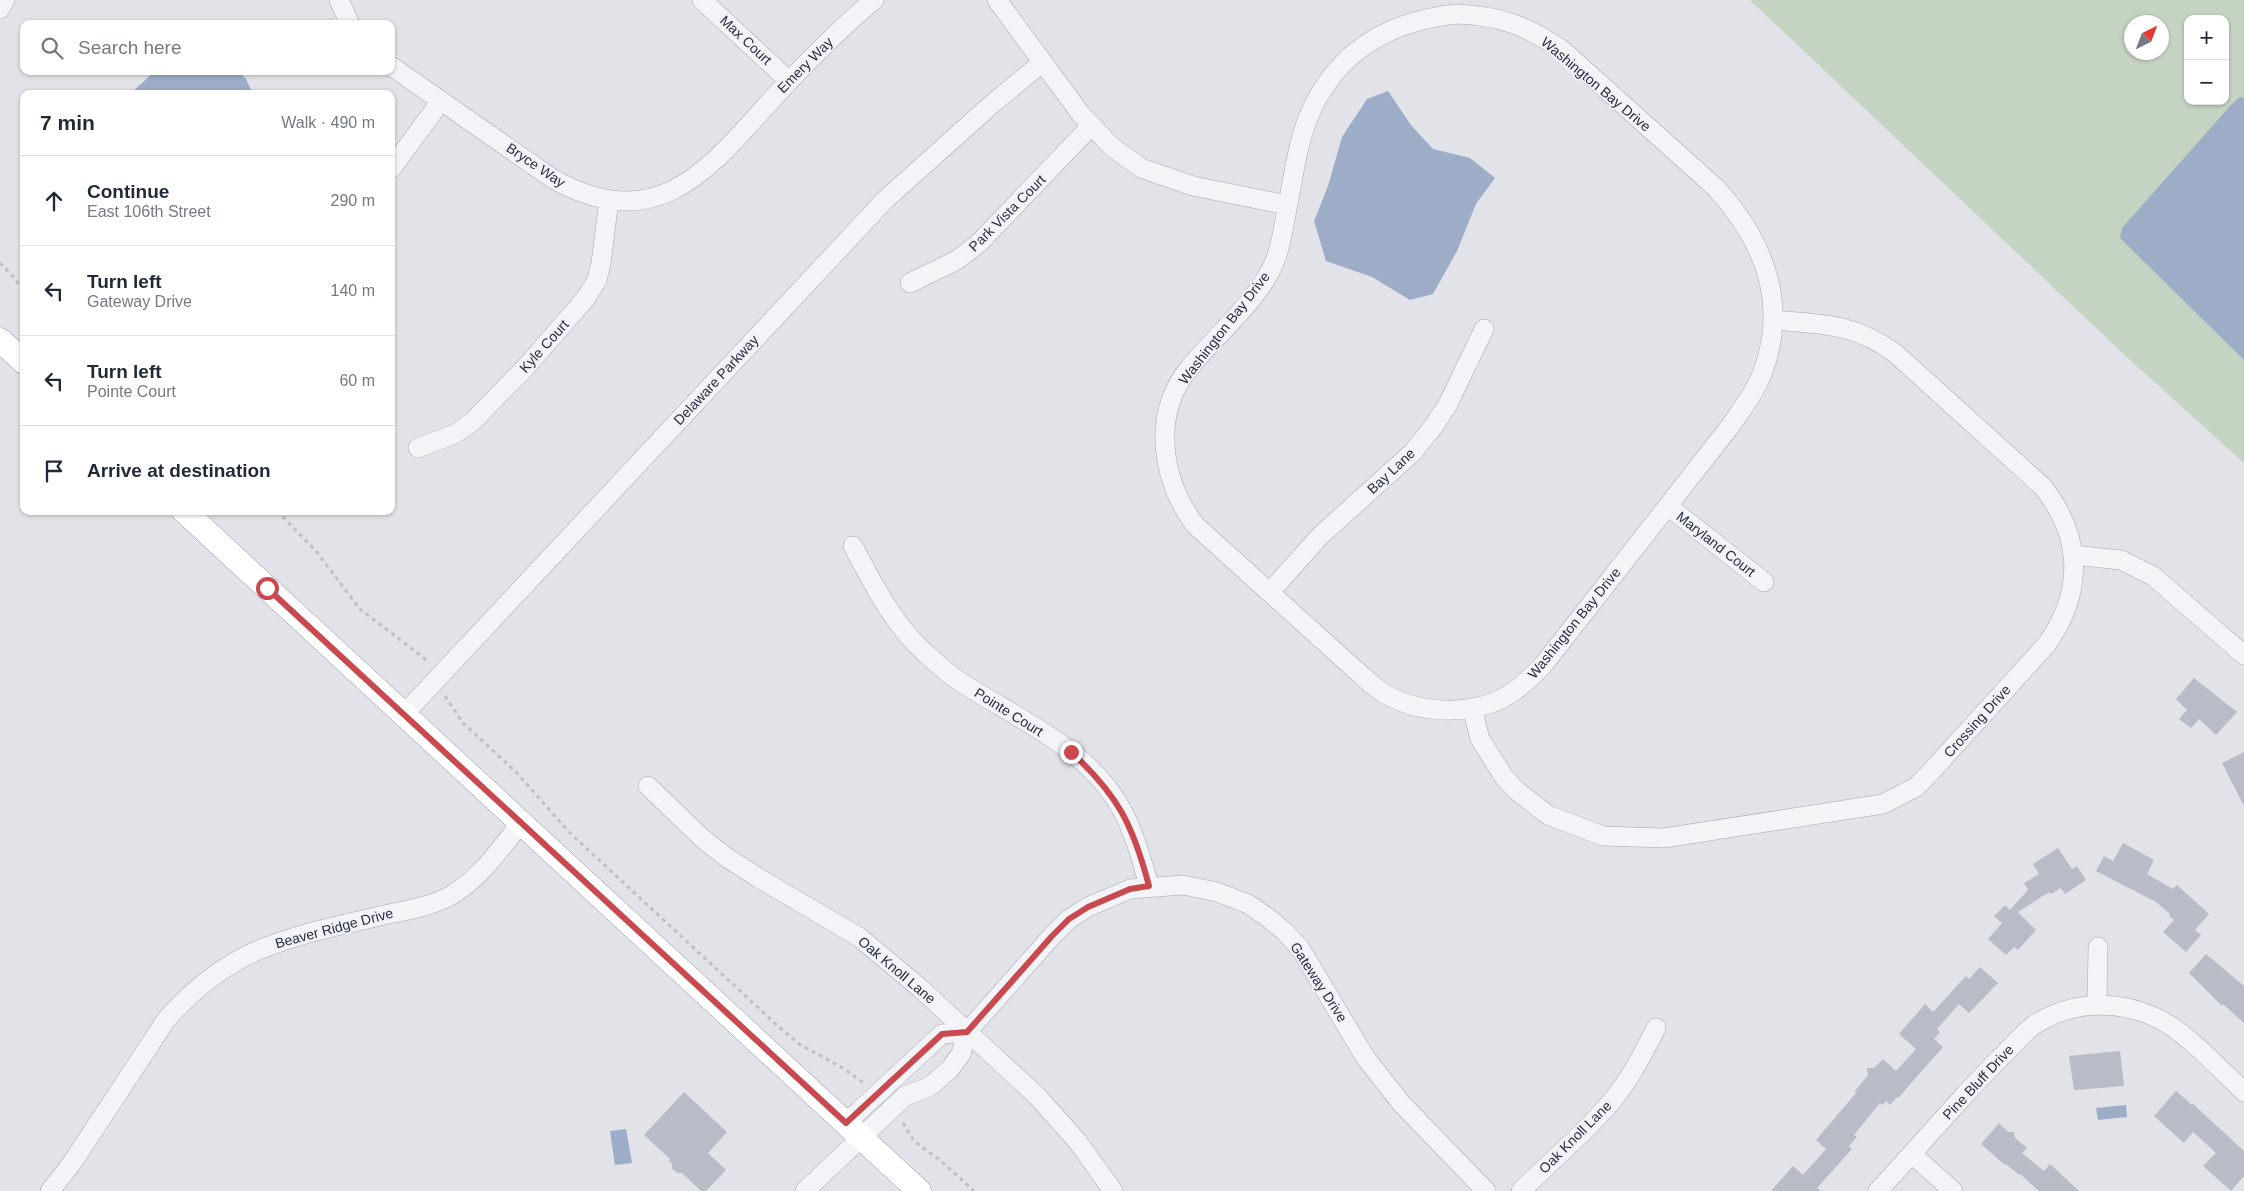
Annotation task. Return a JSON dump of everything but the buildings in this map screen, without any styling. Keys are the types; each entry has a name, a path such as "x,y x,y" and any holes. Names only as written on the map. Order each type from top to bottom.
{"main road":[{"path":"0,340 20,358"},
{"path":"188,515 405,713 521,823 919,1191"}],"street":[{"path":"0,9 5,0"},
{"path":"339,0 348,20"},
{"name":"Max Court","path":"702,0 789,81"},
{"name":"Emery Way","path":"740,135 789,81 874,0"},
{"path":"997,0 1091,126 1112,147 1141,168 1194,186 1287,205"},
{"name":"Washington Bay Drive","path":"1457,14 1485,15 1513,22 1535,32 1560,49 1716,188 1734,208 1750,232 1762,256 1770,283 1773,320 1770,347 1762,374 1748,401 1668,506 1544,664 1529,680 1511,694 1472,708 1433,710 1409,705 1386,695 1358,673 1200,530 1182,507 1172,486 1163,438 1171,401 1188,369 1255,294 1268,275 1279,251 1287,205 1308,119 1329,79 1344,61 1364,45 1410,22 1432,16 1457,14"},
{"name":"Delaware Parkway","path":"405,713 885,200 992,104 1043,62"},
{"name":"Bryce Way","path":"395,69 553,179 572,190 609,200 642,200 665,194 686,184 707,168 740,135"},
{"path":"395,163 441,101"},
{"name":"Park Vista Court","path":"910,284 957,260 980,243 1091,126"},
{"name":"Kyle Court","path":"418,448 455,434 474,421 525,368 586,298 597,280 602,263 609,200"},
{"name":"Crossing Drive","path":"1472,708 1480,739 1504,777 1548,815 1604,836 1664,838 1883,804 1916,787 2047,644 2058,628 2073,585 2073,555 2069,532 2058,506 2043,487 1896,354 1878,341 1847,328 1824,324 1773,320"},
{"name":"Bay Lane","path":"1270,592 1320,536 1413,452 1433,428 1448,404 1484,329"},
{"name":"Maryland Court","path":"1668,506 1764,582"},
{"name":"Pointe Court","path":"853,546 881,596 908,635 922,650 957,680 1071,752 1108,790 1122,810 1135,839 1149,886"},
{"path":"2073,555 2121,560 2153,576 2244,655"},
{"name":"Oak Knoll Lane","path":"648,786 696,834 726,857 757,878 859,937 920,988 1037,1096 1078,1142 1113,1191"},
{"name":"Beaver Ridge Drive","path":"50,1191 72,1163 166,1020 180,1004 210,977 244,956 271,944 298,935 426,905 449,896 471,882 485,868 521,823"},
{"name":"Gateway Drive","path":"854,1130 891,1109 905,1096 929,1087 950,1069 961,1054 967,1032 1069,919 1088,907 1130,889 1149,886 1183,885 1217,892 1248,904 1284,931 1300,948 1382,1080 1401,1103 1486,1191"},
{"path":"2097,1004 2098,947"},
{"name":"Pine Bluff Drive","path":"1878,1191 1988,1069 2031,1027 2059,1012 2097,1004 2132,1008 2158,1018 2181,1034 2244,1092"},
{"name":"Oak Knoll Lane","path":"1521,1191 1587,1128 1613,1100 1631,1075 1656,1028"},
{"path":"805,1191 854,1130 876,1096 942,1034 967,1032"},
{"path":"1912,1154 1953,1191"}],"path":[{"path":"0,263 20,286"},
{"path":"281,515 316,551 360,609 430,662"},
{"path":"444,692 463,723 517,773 570,833 778,1027 799,1044 862,1081 876,1096"},
{"path":"891,1109 903,1123 914,1141 940,1160 974,1191"}],"green space":[{"path":"1750,0 2244,0 2244,463 2130,360"}],"water":[{"path":"151,75 242,75 251,90 134,90"},
{"path":"1388,91 1411,125 1433,149 1470,158 1495,178 1476,204 1457,251 1433,294 1410,300 1372,277 1326,261 1314,221 1328,186 1342,137 1367,99"},
{"path":"2240,97 2244,98 2244,360 2120,238 2122,228"},
{"path":"2126,1105 2127,1117 2098,1120 2096,1108"},
{"path":"626,1129 632,1163 615,1165 610,1131"}],"route":[{"path":"267,588 405,713 521,823 846,1123 942,1034 967,1032 1069,919 1088,907 1130,889 1149,886 1135,839 1122,810 1091,770 1071,752"}]}
